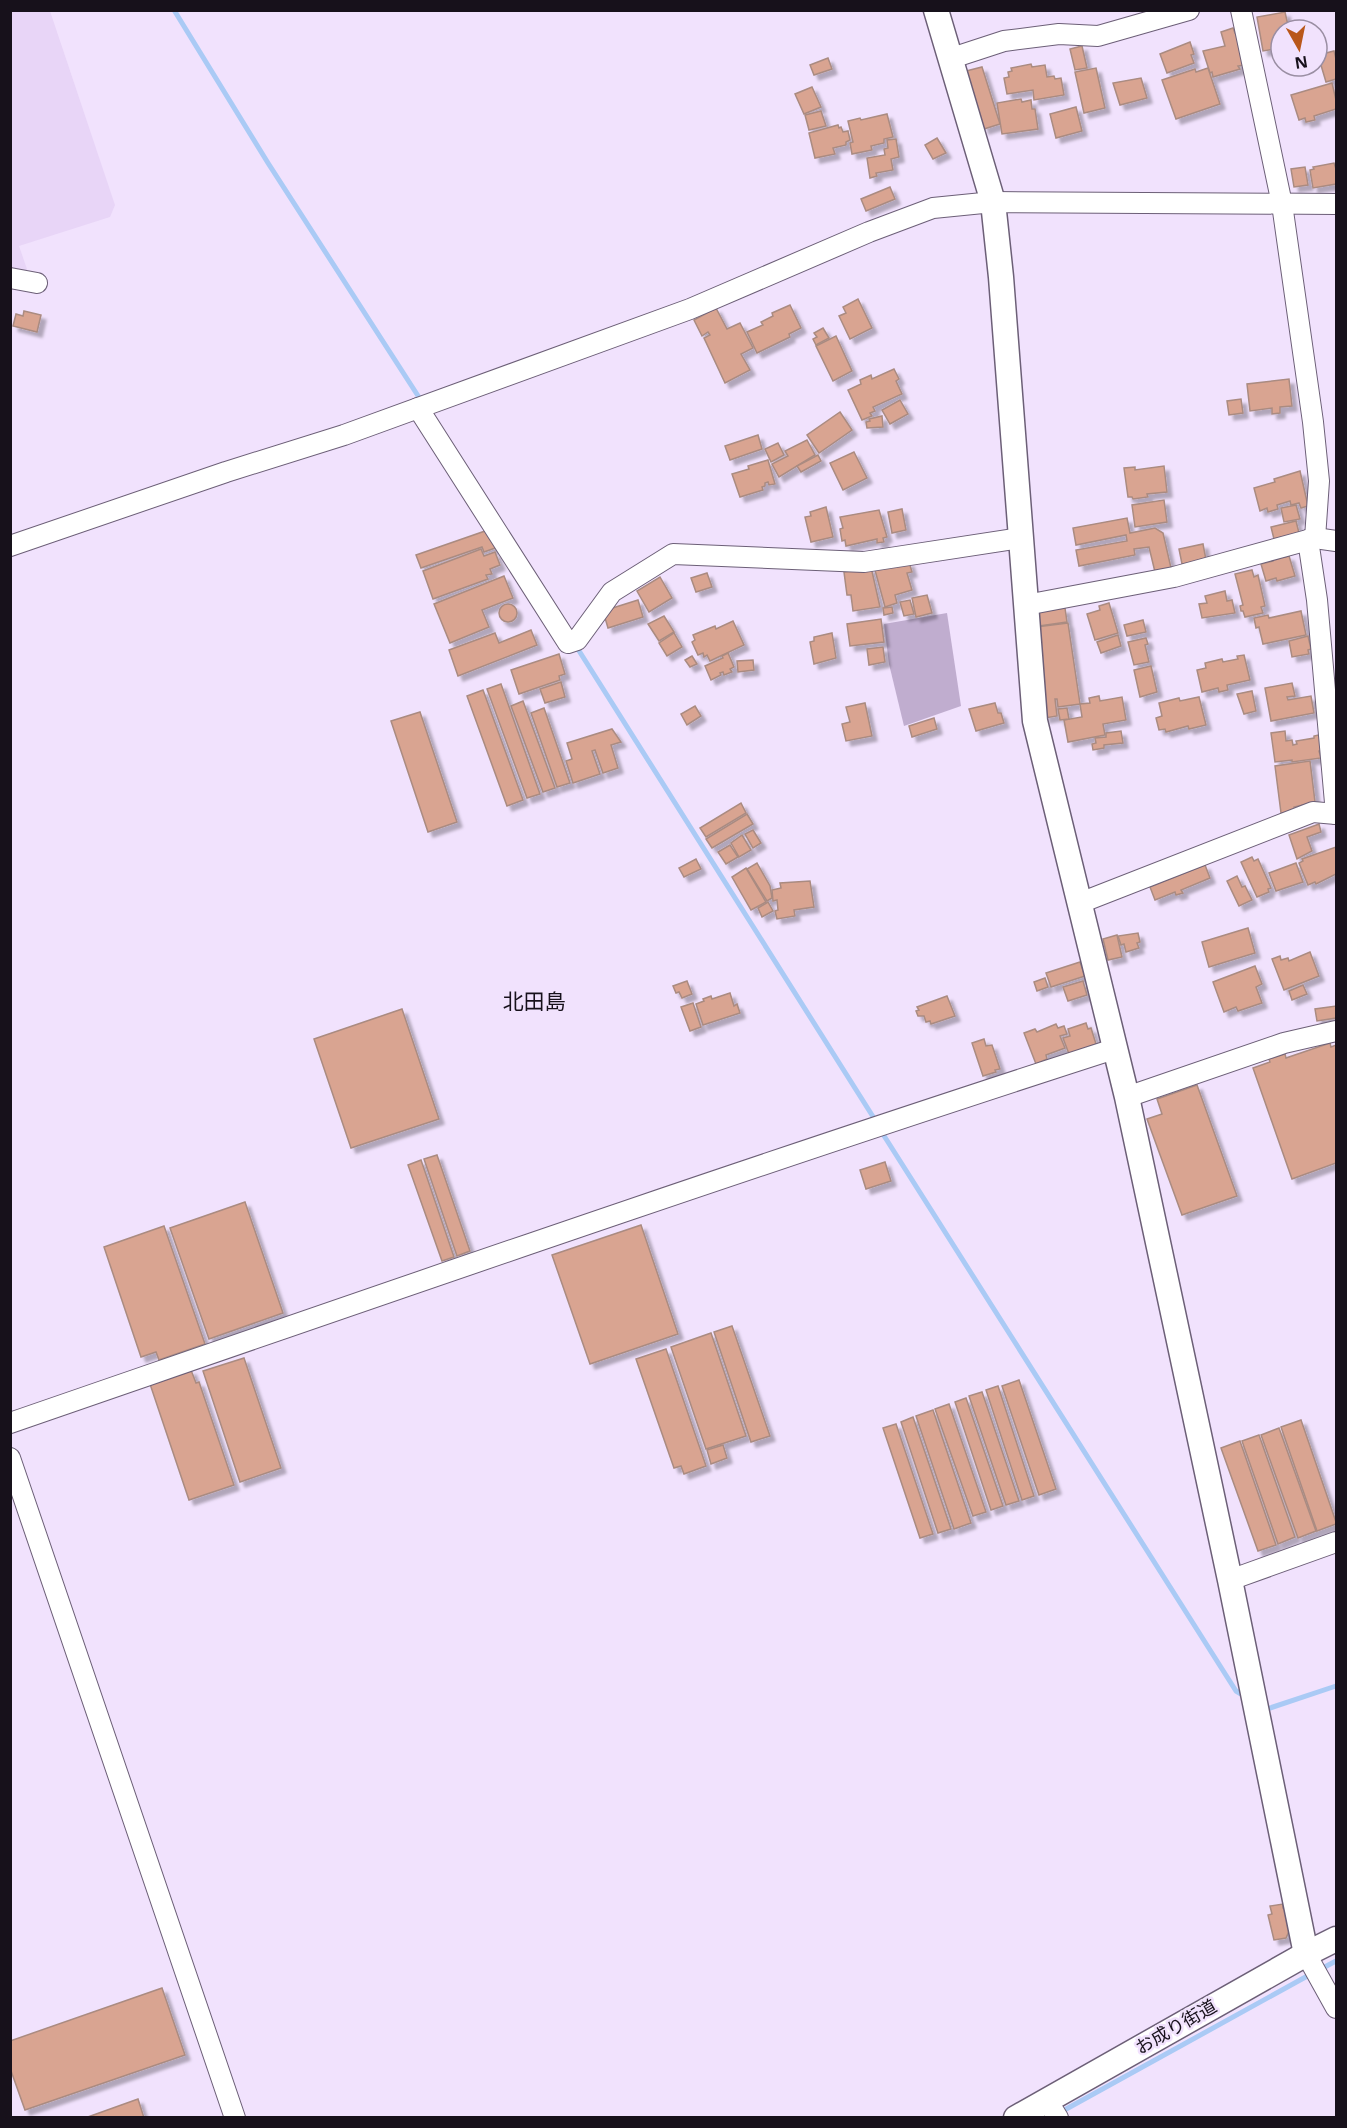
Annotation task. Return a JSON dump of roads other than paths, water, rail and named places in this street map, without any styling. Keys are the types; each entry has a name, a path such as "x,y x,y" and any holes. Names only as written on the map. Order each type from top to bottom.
{"street":[{"path":"936,10 993,202 1001,277 1035,721 1127,1097 1230,1580 1306,1954 1336,2008"},
{"path":"952,58 1014,40 1059,34 1098,36 1189,10"},
{"path":"1080,903 1313,812 1336,814 1311,539 1319,481 1282,204 1241,10"},
{"path":"10,546 226,472 344,435 690,309 869,232 933,208 993,202 1336,204"},
{"path":"10,278 38,283"},
{"path":"418,408 568,643 577,640 612,592 673,554 864,562 1021,538"},
{"path":"1026,605 1174,576 1311,539 1336,541"},
{"path":"1127,1097 1284,1043 1336,1031"},
{"path":"10,1423 493,1256 1114,1049"},
{"path":"10,1458 235,2118"},
{"path":"1230,1580 1336,1542"},
{"name":"お成り街道","path":"1016,2118 1052,2108 1306,1954 1336,1939"}],"waterway":[{"path":"174,10 268,163 422,402"},
{"path":"576,646 877,1123"},
{"path":"881,1131 1236,1691 1246,1697"},
{"path":"1264,1708 1267,1709 1336,1686"},
{"path":"1319,1970 1336,1961"},
{"path":"1059,2113 1311,1974"}],"district":[{"name":"北田島","path":"534,1002"}]}
